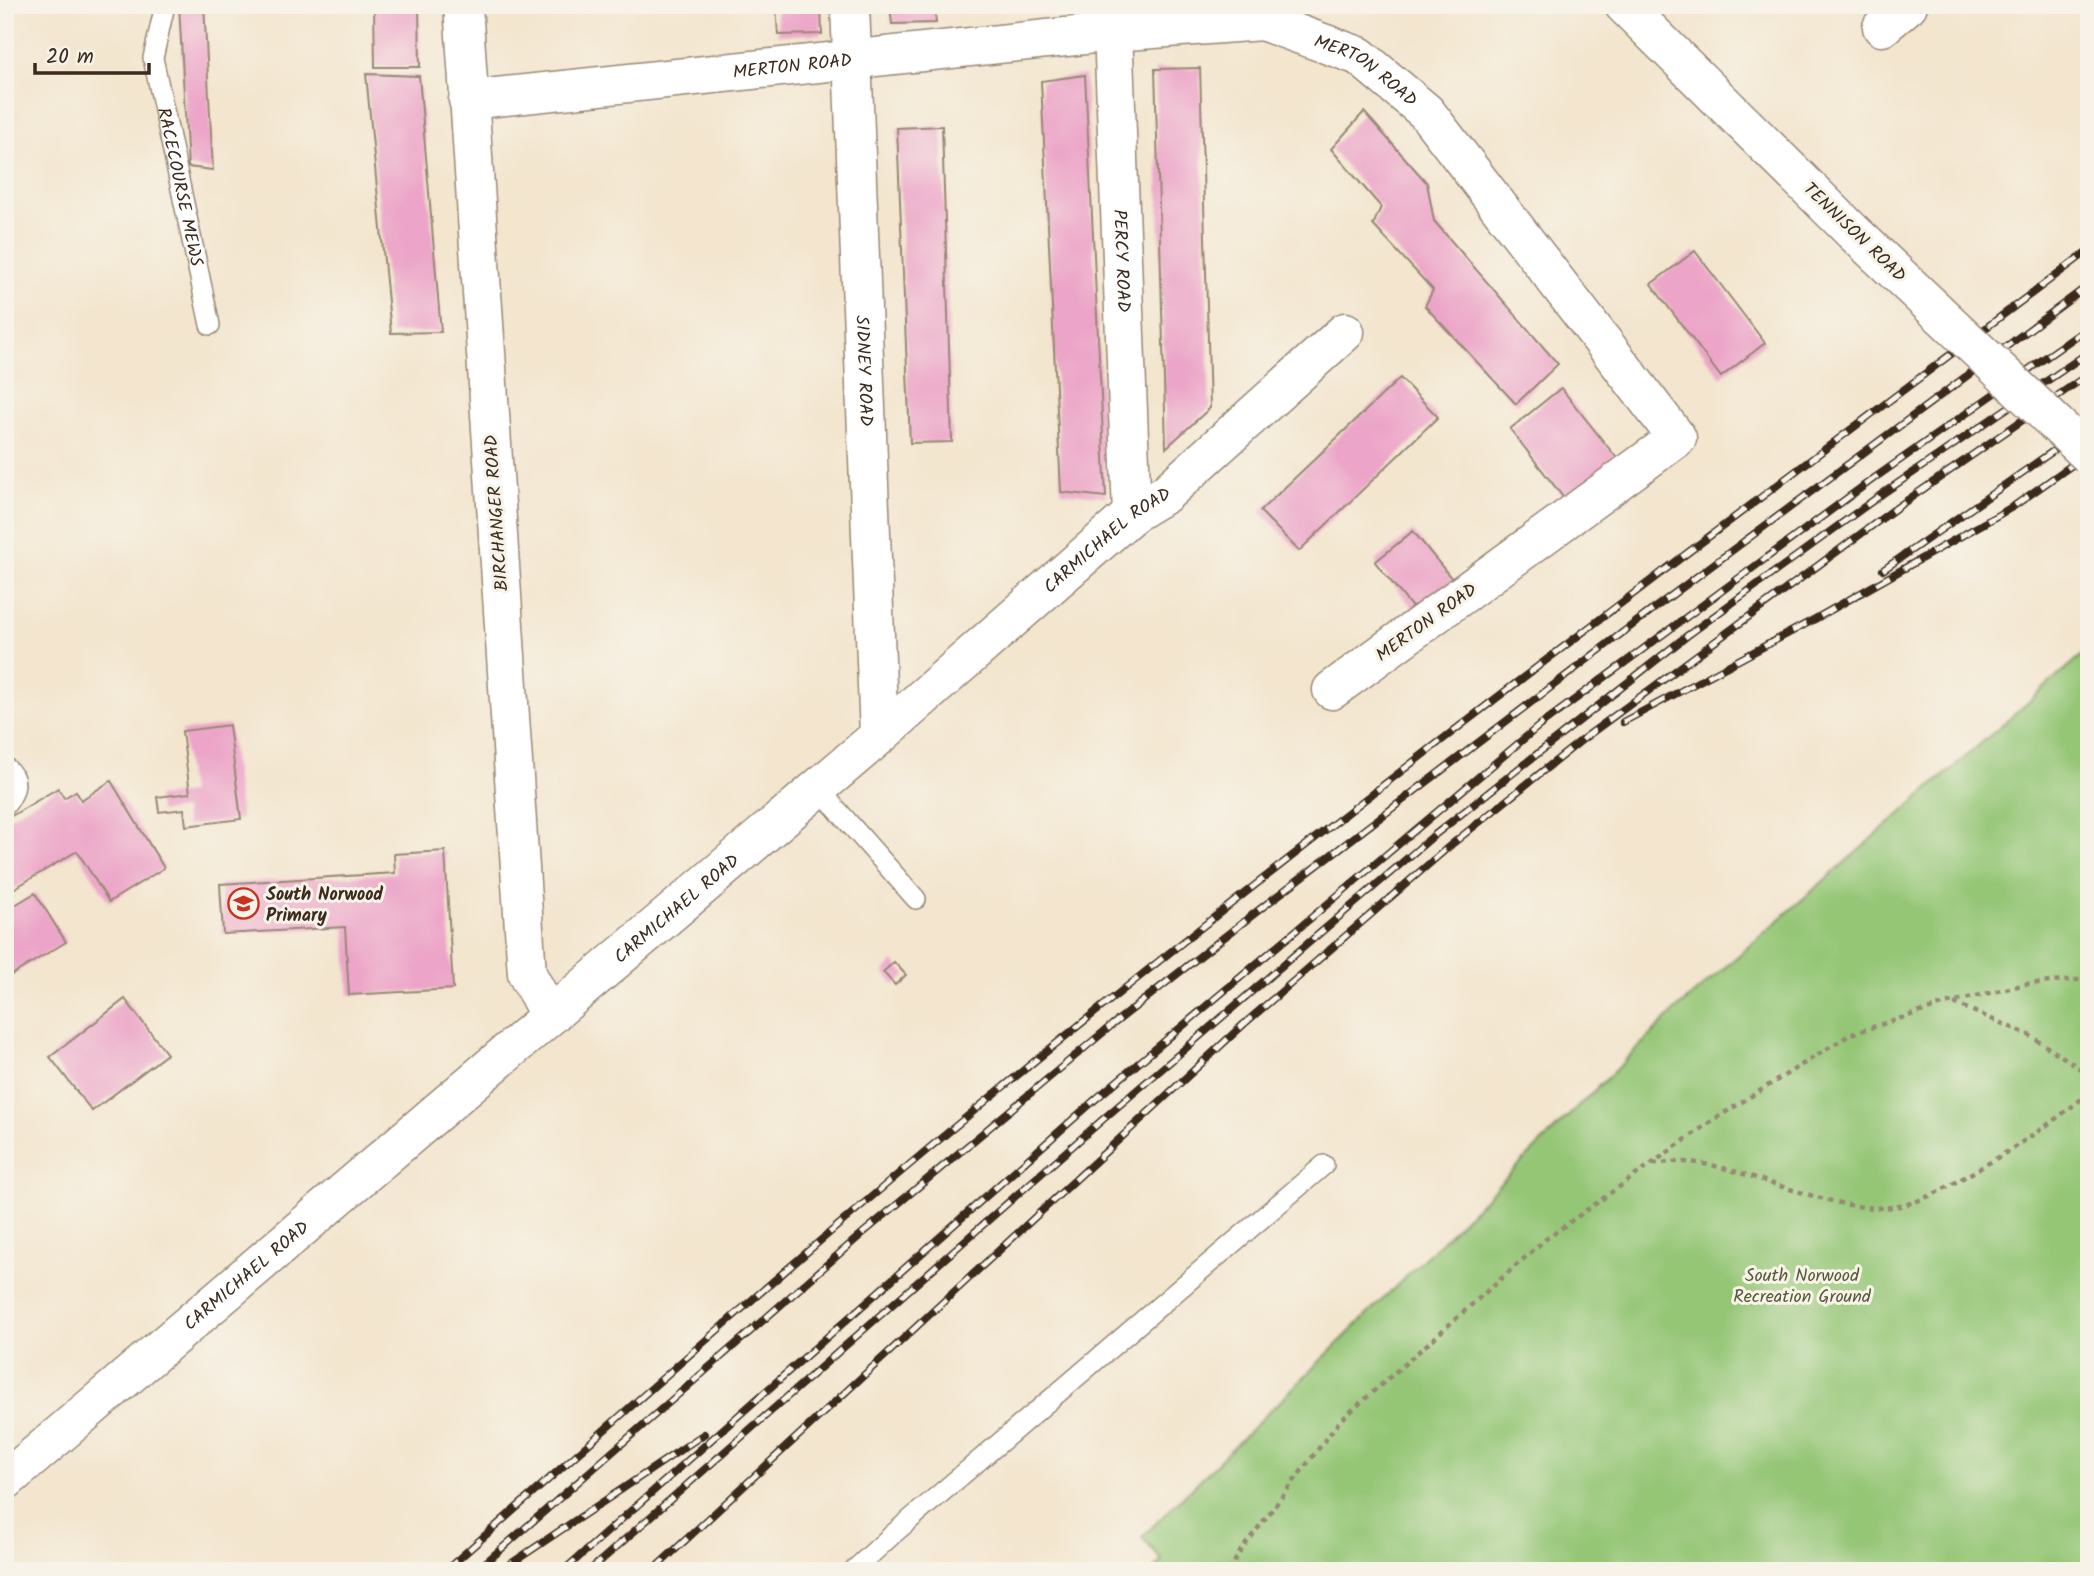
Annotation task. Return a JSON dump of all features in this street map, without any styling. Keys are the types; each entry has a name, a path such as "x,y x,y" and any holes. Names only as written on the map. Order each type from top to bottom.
{"street":[{"name":"BIRCHANGER ROAD","path":"463,5 527,974 550,1016"},
{"name":"SIDNEY ROAD","path":"850,5 879,736"},
{"name":"TENNISON ROAD","path":"1624,5 1852,231 2089,455"},
{"name":"MERTON ROAD","path":"468,100 851,60 1113,19 1262,21 1359,56 1426,112 1677,438 1332,690"},
{"name":"PERCY ROAD","path":"1113,19 1132,514"},
{"name":"CARMICHAEL ROAD","path":"5,1480 879,736 1132,514 1165,494 1345,332"}],"lane":[{"name":"RACECOURSE MEWS","path":"165,5 153,58 210,325"},
{"path":"5,767 10,770 16,782 14,795 5,806"},
{"path":"818,788 916,899"},
{"path":"853,1571 1324,1165"}],"path":[{"path":"1229,1571 1242,1549 1339,1422 1546,1239 1713,1120 1851,1034 1952,1002 2026,984 2089,979"},
{"path":"1952,1002 2029,1035 2089,1074"},
{"path":"1651,1164 1685,1162 1729,1169 1822,1198 1859,1207 1889,1208 1923,1199 1996,1159 2054,1122 2089,1093"},
{"path":"5,1558 17,1571"}],"green space":[{"name":"South Norwood Recreation Ground","path":"2089,649 2089,1571 1152,1571 1162,1561 1142,1537 1676,1010"}],"building":[{"path":"179,5 204,5 213,170 188,167"},
{"path":"374,5 419,5 420,67 375,67"},
{"path":"776,5 821,5 822,34 778,35"},
{"path":"890,5 934,5 936,23 892,24"},
{"path":"1040,5 1083,5 1083,10 1041,11"},
{"path":"1200,68 1210,408 1166,448 1155,69"},
{"path":"366,74 419,76 441,332 391,333"},
{"path":"1085,75 1106,497 1061,492 1041,81"},
{"path":"1364,112 1427,183 1434,221 1558,364 1516,404 1425,306 1433,290 1373,225 1381,207 1331,149"},
{"path":"942,126 952,442 910,443 897,128"},
{"path":"1695,251 1765,343 1721,377 1651,284"},
{"path":"1400,378 1438,417 1299,551 1260,511"},
{"path":"1561,388 1619,461 1567,502 1510,429"},
{"path":"1413,531 1457,585 1419,616 1375,562"},
{"path":"229,725 241,819 186,826 184,809 159,812 157,797 190,793 182,731"},
{"path":"111,781 164,868 109,902 77,851 5,894 5,820 58,788 64,798 76,791 81,800"},
{"path":"445,851 453,989 349,995 345,927 223,934 220,884 395,873 394,854"},
{"path":"35,893 66,942 5,979 5,911"},
{"path":"894,962 906,975 895,985 883,972"},
{"path":"125,999 167,1054 92,1111 50,1057"}],"railway":[{"path":"445,1571 870,1198 1014,1078 1413,762 2089,250"},
{"path":"476,1571 863,1233 1112,1025 1660,604 2089,285"},
{"path":"563,1571 1097,1098 1539,726 1873,479 2089,327"},
{"path":"589,1571 1109,1114 1432,837 1688,635 1882,494 2089,352"},
{"path":"652,1571 1244,1024 1452,844 1583,739 1896,508 2089,374"},
{"path":"1883,570 2089,426"},
{"path":"1623,722 1815,619 2014,506 2089,453"},
{"path":"500,1571 704,1434"}],"place":[{"name":"South Norwood Primary","path":"243,904"}]}
